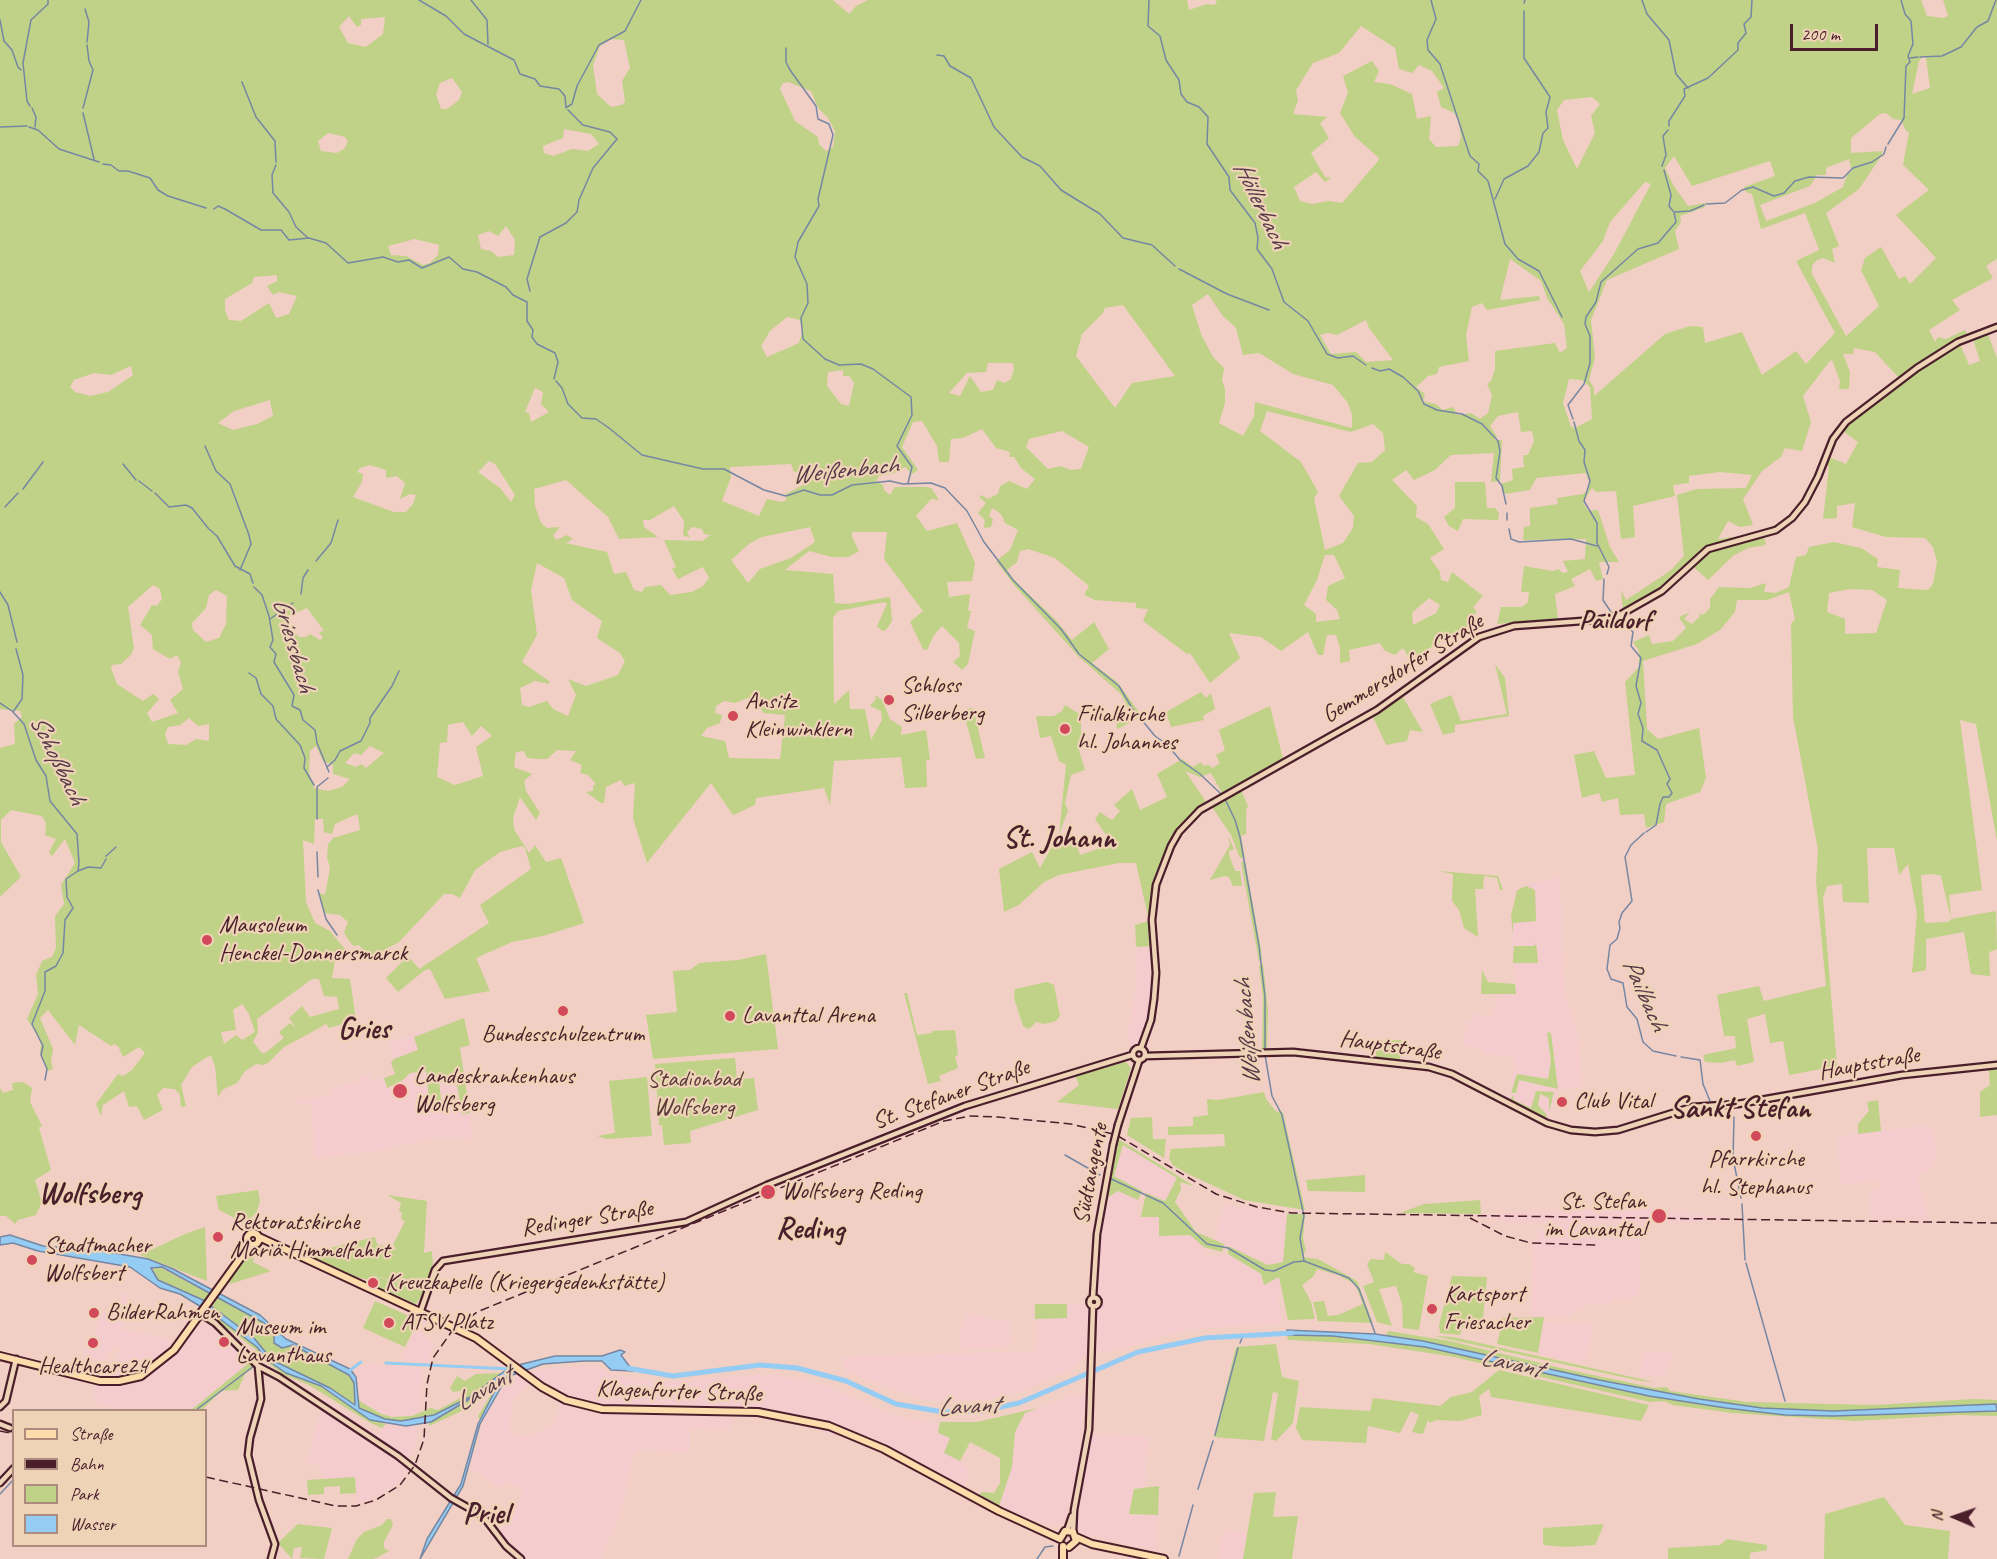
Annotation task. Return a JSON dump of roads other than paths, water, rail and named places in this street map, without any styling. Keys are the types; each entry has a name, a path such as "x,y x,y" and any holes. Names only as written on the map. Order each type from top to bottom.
{"main road":[{"name":"Gemmersdorfer Straße","path":"1141,1048 1151,1020 1154,999 1152,920 1156,885 1162,865 1175,839 1200,810 1377,710 1479,637 1514,626 1596,620 1618,615 1662,591 1708,549 1776,530 1792,518 1805,502 1833,439 1846,422 1917,368 1958,342 1997,327"},
{"path":"1141,1048 1145,1056 1139,1061 1132,1055 1134,1050 1141,1048"},
{"name":"Hauptstraße","path":"1145,1056 1264,1052 1352,1057 1429,1066 1452,1074 1547,1123 1571,1130 1595,1132 1618,1130 1690,1107 1751,1102 1902,1076 1997,1065"},
{"name":"St. Stefaner Straße","path":"785,1178 965,1106 1132,1055"},
{"name":"Südtangente","path":"1068,1539 1089,1429 1093,1306 1089,1302 1093,1297 1097,1234 1113,1145 1139,1061"},
{"name":"Redinger Straße","path":"420,1313 435,1270 443,1261 686,1222 785,1178"},
{"name":"Klagenfurter Straße","path":"202,1313 218,1288 254,1242 268,1243 476,1338 554,1395 595,1409 747,1411 829,1426 878,1446 999,1511 1033,1526 1068,1539 1164,1559"},
{"path":"0,1356 100,1381 130,1379 148,1372 174,1350 202,1313 258,1366 278,1376 398,1456 453,1499 483,1516 506,1546 521,1559"},
{"path":"0,1407 6,1401 16,1359"},
{"path":"258,1366 261,1400 250,1438 248,1455 259,1500 274,1544 272,1559"},
{"path":"0,1424 10,1428"},
{"path":"0,1483 12,1470"},
{"path":"1064,1559 1068,1539"}],"water":[{"path":"10,1235 43,1246 97,1250 148,1259 173,1269 260,1315 286,1339 350,1369 356,1377 359,1408 385,1419 401,1421 434,1415 468,1398 510,1367 555,1356 602,1356 620,1350 625,1352 621,1355 633,1371 611,1370 602,1361 584,1361 543,1364 507,1377 480,1424 463,1486 420,1559 427,1539 461,1484 478,1424 500,1381 431,1422 406,1426 370,1420 321,1386 286,1373 267,1360 257,1347 216,1316 180,1294 160,1288 130,1267 38,1251 13,1243 0,1245 0,1237","holes":["162,1267 264,1323 274,1332 274,1343 282,1348 293,1345 349,1375 354,1383 355,1405 330,1388 272,1360 254,1338 203,1300 158,1280 151,1268"]},
{"path":"1287,1330 1375,1334 1423,1341 1599,1380 1762,1408 1834,1411 1996,1404 1997,1411 1833,1416 1785,1415 1649,1396 1425,1347 1333,1336 1287,1335"}],"waterway":[{"path":"30,106 27,101 23,63 31,20 48,4 48,0"},
{"path":"419,0 446,16 464,34 514,60 520,74 535,79 540,86 559,89 565,96 566,108"},
{"path":"471,0 487,20 488,44"},
{"path":"567,107 572,104 577,86 599,45 625,31 641,0"},
{"name":"Höllerbach","path":"1149,0 1148,26 1160,36 1166,60 1179,80 1181,94 1187,102 1199,107 1208,117 1207,144 1229,177 1230,190 1255,223 1258,238 1257,249 1272,269 1284,302 1308,321 1327,354 1338,358 1353,356 1366,365"},
{"path":"1431,0 1436,19 1427,40 1428,50 1440,64 1470,156 1479,164 1478,171 1488,181 1505,244 1518,259 1539,271 1562,317"},
{"path":"1642,0 1647,14 1669,40 1676,74 1688,88"},
{"path":"1669,126 1669,121 1685,96 1684,89 1708,78 1738,50 1738,43 1746,33 1744,24 1751,17 1752,0"},
{"name":"Pailbach","path":"1888,144 1904,118 1906,66 1910,62 1908,56 1913,44 1911,21 1905,14 1901,0"},
{"path":"1920,57 1942,56 1961,47 1977,27 1988,21 1996,0"},
{"path":"85,9 89,22 87,42"},
{"path":"1495,199 1504,179 1528,166 1539,152 1543,133 1548,128 1546,112 1550,97 1524,58 1524,11"},
{"path":"0,20 4,41 12,50 21,70"},
{"path":"83,108 93,70 87,45"},
{"path":"786,48 786,62 790,70 816,106 818,119 829,124 833,135 818,199 819,206 798,242 795,257 807,284 808,303 801,318 803,339 825,359 839,365 861,364 873,369 911,397 912,415 897,446 912,467 908,483"},
{"path":"937,55 944,56 950,66 971,78 994,127 1022,157 1040,166 1061,190 1100,214 1123,238 1152,245 1175,266"},
{"path":"1910,58 1918,57"},
{"path":"242,82 256,117 275,141 276,162"},
{"path":"32,108 36,117 35,127"},
{"path":"530,291 527,279 540,237 566,223 577,212 579,200 593,168 617,139 610,132 583,125 568,110"},
{"path":"83,113 94,159"},
{"name":"Weißenbach","path":"0,127 27,126"},
{"name":"Weißenbach","path":"29,127 38,130 59,149 99,162"},
{"path":"1662,166 1666,155 1663,136 1668,130"},
{"name":"Pailbach","path":"1706,204 1725,203 1742,190 1753,187 1774,196 1784,193 1795,181 1809,177 1843,178 1853,168 1872,162 1884,154 1886,147"},
{"name":"Weißenbach","path":"103,164 111,165 119,171 128,171 150,178 158,190 168,196 206,208"},
{"path":"276,165 272,175 273,193 289,212 296,227 307,237"},
{"path":"1664,170 1671,195 1669,206 1673,211"},
{"name":"Pailbach","path":"1675,212 1690,211 1704,205"},
{"name":"Weißenbach","path":"214,209 218,206 225,209 261,230 281,230 289,240 309,238 326,243 348,263 383,257 398,262 409,260 422,268 449,257 463,269 477,272 506,287 513,295 527,302 527,321 533,330 532,337 537,344 555,353 558,362 554,379"},
{"name":"Pailbach","path":"1573,419 1568,405 1584,384 1590,363 1590,336 1585,324 1586,317 1596,302 1601,282 1638,249 1658,243 1676,222 1674,212"},
{"path":"1179,269 1227,294 1269,310"},
{"name":"Höllerbach","path":"1372,368 1380,371 1389,369 1403,377 1418,391 1424,404 1437,410 1462,414 1482,424 1498,441 1500,451 1496,478 1502,486 1506,504"},
{"name":"Weißenbach","path":"556,381 562,388 568,404 582,418 596,419 642,455 703,469 724,469 764,490 786,496 804,490 820,495 832,495 852,485 890,481 903,484 931,483 945,488 967,511 984,542 1013,580 1061,629 1079,654 1119,686 1132,708 1155,736 1165,743"},
{"name":"Pailbach","path":"1574,422 1579,441 1585,450 1584,462 1590,481 1584,501 1597,523 1597,543 1609,567 1607,574"},
{"path":"205,446 216,471 230,484 249,535 251,544 240,570"},
{"path":"23,489 43,462"},
{"name":"Griessbach","path":"123,464 136,480"},
{"name":"Griessbach","path":"139,481 152,491"},
{"path":"5,507 18,493"},
{"name":"Griessbach","path":"155,493 169,507 186,505 192,508 208,528"},
{"name":"Höllerbach","path":"1507,513 1507,520"},
{"path":"316,561 331,543 338,520"},
{"name":"Griessbach","path":"209,529 217,536 235,566 250,574 253,583"},
{"name":"Höllerbach","path":"1509,529 1511,539 1519,542 1571,539 1597,546"},
{"path":"301,594 303,578 308,570"},
{"name":"Pailbach","path":"1604,579 1603,600 1613,615"},
{"name":"Griessbach","path":"254,587 262,595 269,616 273,640 270,647 276,654 274,662 294,695 292,706 300,710 303,720 315,730 317,743 329,772"},
{"name":"Schoßbach","path":"0,592 8,605 17,642"},
{"path":"270,619 293,603"},
{"name":"Pailbach","path":"1618,619 1633,632 1631,646 1641,658 1636,686 1641,703 1638,714 1643,728 1642,741 1657,750 1670,779 1667,784 1672,793 1669,797 1663,797 1656,825 1646,832"},
{"name":"Schoßbach","path":"16,649 23,675 22,699 13,712 24,724 36,760 46,776 50,801 77,834 79,863 78,871 66,879 67,897 73,908 65,920 63,953 56,966 45,972 45,991 32,1024 43,1046 41,1055 47,1069 45,1080"},
{"path":"327,767 340,751 361,741 370,723 370,718 392,686 399,671"},
{"path":"249,673 256,678 261,694 273,706 276,719 300,745 305,758 304,768 314,785"},
{"path":"0,703 12,711"},
{"name":"Weißenbach","path":"1170,748 1180,760 1200,774 1220,793"},
{"name":"Griessbach","path":"317,819 317,787 328,778"},
{"name":"Weißenbach","path":"1225,799 1240,837 1259,946 1265,997 1265,1050"},
{"name":"Pailbach","path":"1644,833 1631,845 1625,857 1632,901 1622,913 1617,939 1610,945 1607,969 1611,979 1623,983 1627,1007 1637,1019 1643,1042 1653,1051 1676,1056"},
{"path":"106,856 116,847"},
{"name":"Griessbach","path":"317,852 318,877"},
{"path":"78,871 88,867 101,868 106,859"},
{"name":"Griessbach","path":"318,890 326,919 337,935"},
{"name":"Weißenbach","path":"1265,1055 1272,1096 1282,1115 1304,1216 1300,1238 1304,1261"},
{"name":"Pailbach","path":"1681,1057 1700,1060 1703,1084 1710,1101"},
{"name":"Pailbach","path":"1734,1117 1733,1158 1741,1198"},
{"path":"1065,1155 1100,1175"},
{"path":"1109,1178 1163,1203 1207,1244 1228,1248 1265,1270 1274,1271 1294,1262 1304,1261 1349,1278 1359,1289 1375,1333"},
{"name":"Pailbach","path":"1742,1204 1745,1260"},
{"name":"Pailbach","path":"1746,1263 1785,1401"},
{"name":"Lavant","path":"627,1368 673,1376 760,1365 797,1368 846,1381 896,1404 943,1412 982,1411 1019,1403 1138,1352 1205,1338 1292,1333"},
{"name":"Lavant","path":"1240,1343 1243,1336"},
{"path":"1215,1435 1238,1348"},
{"name":"Weißenbach","path":"197,1409 267,1356"},
{"path":"349,1371 361,1362"},
{"path":"386,1363 510,1369"},
{"path":"1198,1489 1213,1441"},
{"name":"Weißenbach","path":"0,1494 12,1481"},
{"path":"1179,1556 1193,1505"},
{"path":"1037,1559 1045,1547 1053,1546"}],"railway":[{"path":"207,1477 336,1506 356,1506 376,1500 400,1485 415,1465 424,1439 427,1384 433,1358 452,1331 477,1312 944,1121 970,1116 998,1117 1071,1124 1113,1134"},
{"path":"1118,1136 1216,1194 1257,1207 1292,1213 1997,1223"},
{"path":"1470,1218 1505,1236 1531,1243 1596,1245"},
{"path":"0,1431 12,1434"}],"place":[{"name":"Schloss Silberberg","path":"889,700"},
{"name":"Ansitz Kleinwinklern","path":"733,716"},
{"name":"Filialkirche hl. Johannes","path":"1065,729"},
{"name":"Mausoleum Henckel-Donnersmarck","path":"207,940"},
{"name":"Bundesschulzentrum","path":"563,1011"},
{"name":"Lavanttal Arena","path":"730,1016"},
{"name":"Landeskrankenhaus Wolfsberg","path":"400,1091"},
{"name":"Club Vital","path":"1562,1102"},
{"name":"Pfarrkirche hl. Stephanus","path":"1756,1136"},
{"name":"Wolfsberg Reding","path":"768,1192"},
{"name":"St. Stefan im Lavanttal","path":"1659,1216"},
{"name":"Rektoratskirche Mariä Himmelfahrt","path":"218,1237"},
{"name":"Stadtmacher Wolfsbert","path":"32,1260"},
{"name":"Kreuzkapelle (Kriegergedenkstätte)","path":"373,1283"},
{"name":"Kartsport Friesacher","path":"1432,1309"},
{"name":"BilderRahmen","path":"94,1313"},
{"name":"ATSV Platz","path":"389,1323"},
{"name":"Museum im Lavanthaus","path":"224,1342"},
{"name":"Healthcare24","path":"93,1343"}],"district":[{"name":"Paildorf","path":"1615,621"},
{"name":"St. Johann","path":"1059,839"},
{"name":"Gries","path":"364,1030"},
{"name":"Sankt Stefan","path":"1740,1109"},
{"name":"Wolfsberg","path":"90,1195"},
{"name":"Reding","path":"810,1230"},
{"name":"Priel","path":"486,1515"}],"park label":[{"name":"Stadionbad Wolfsberg","path":"694,1094"}]}
